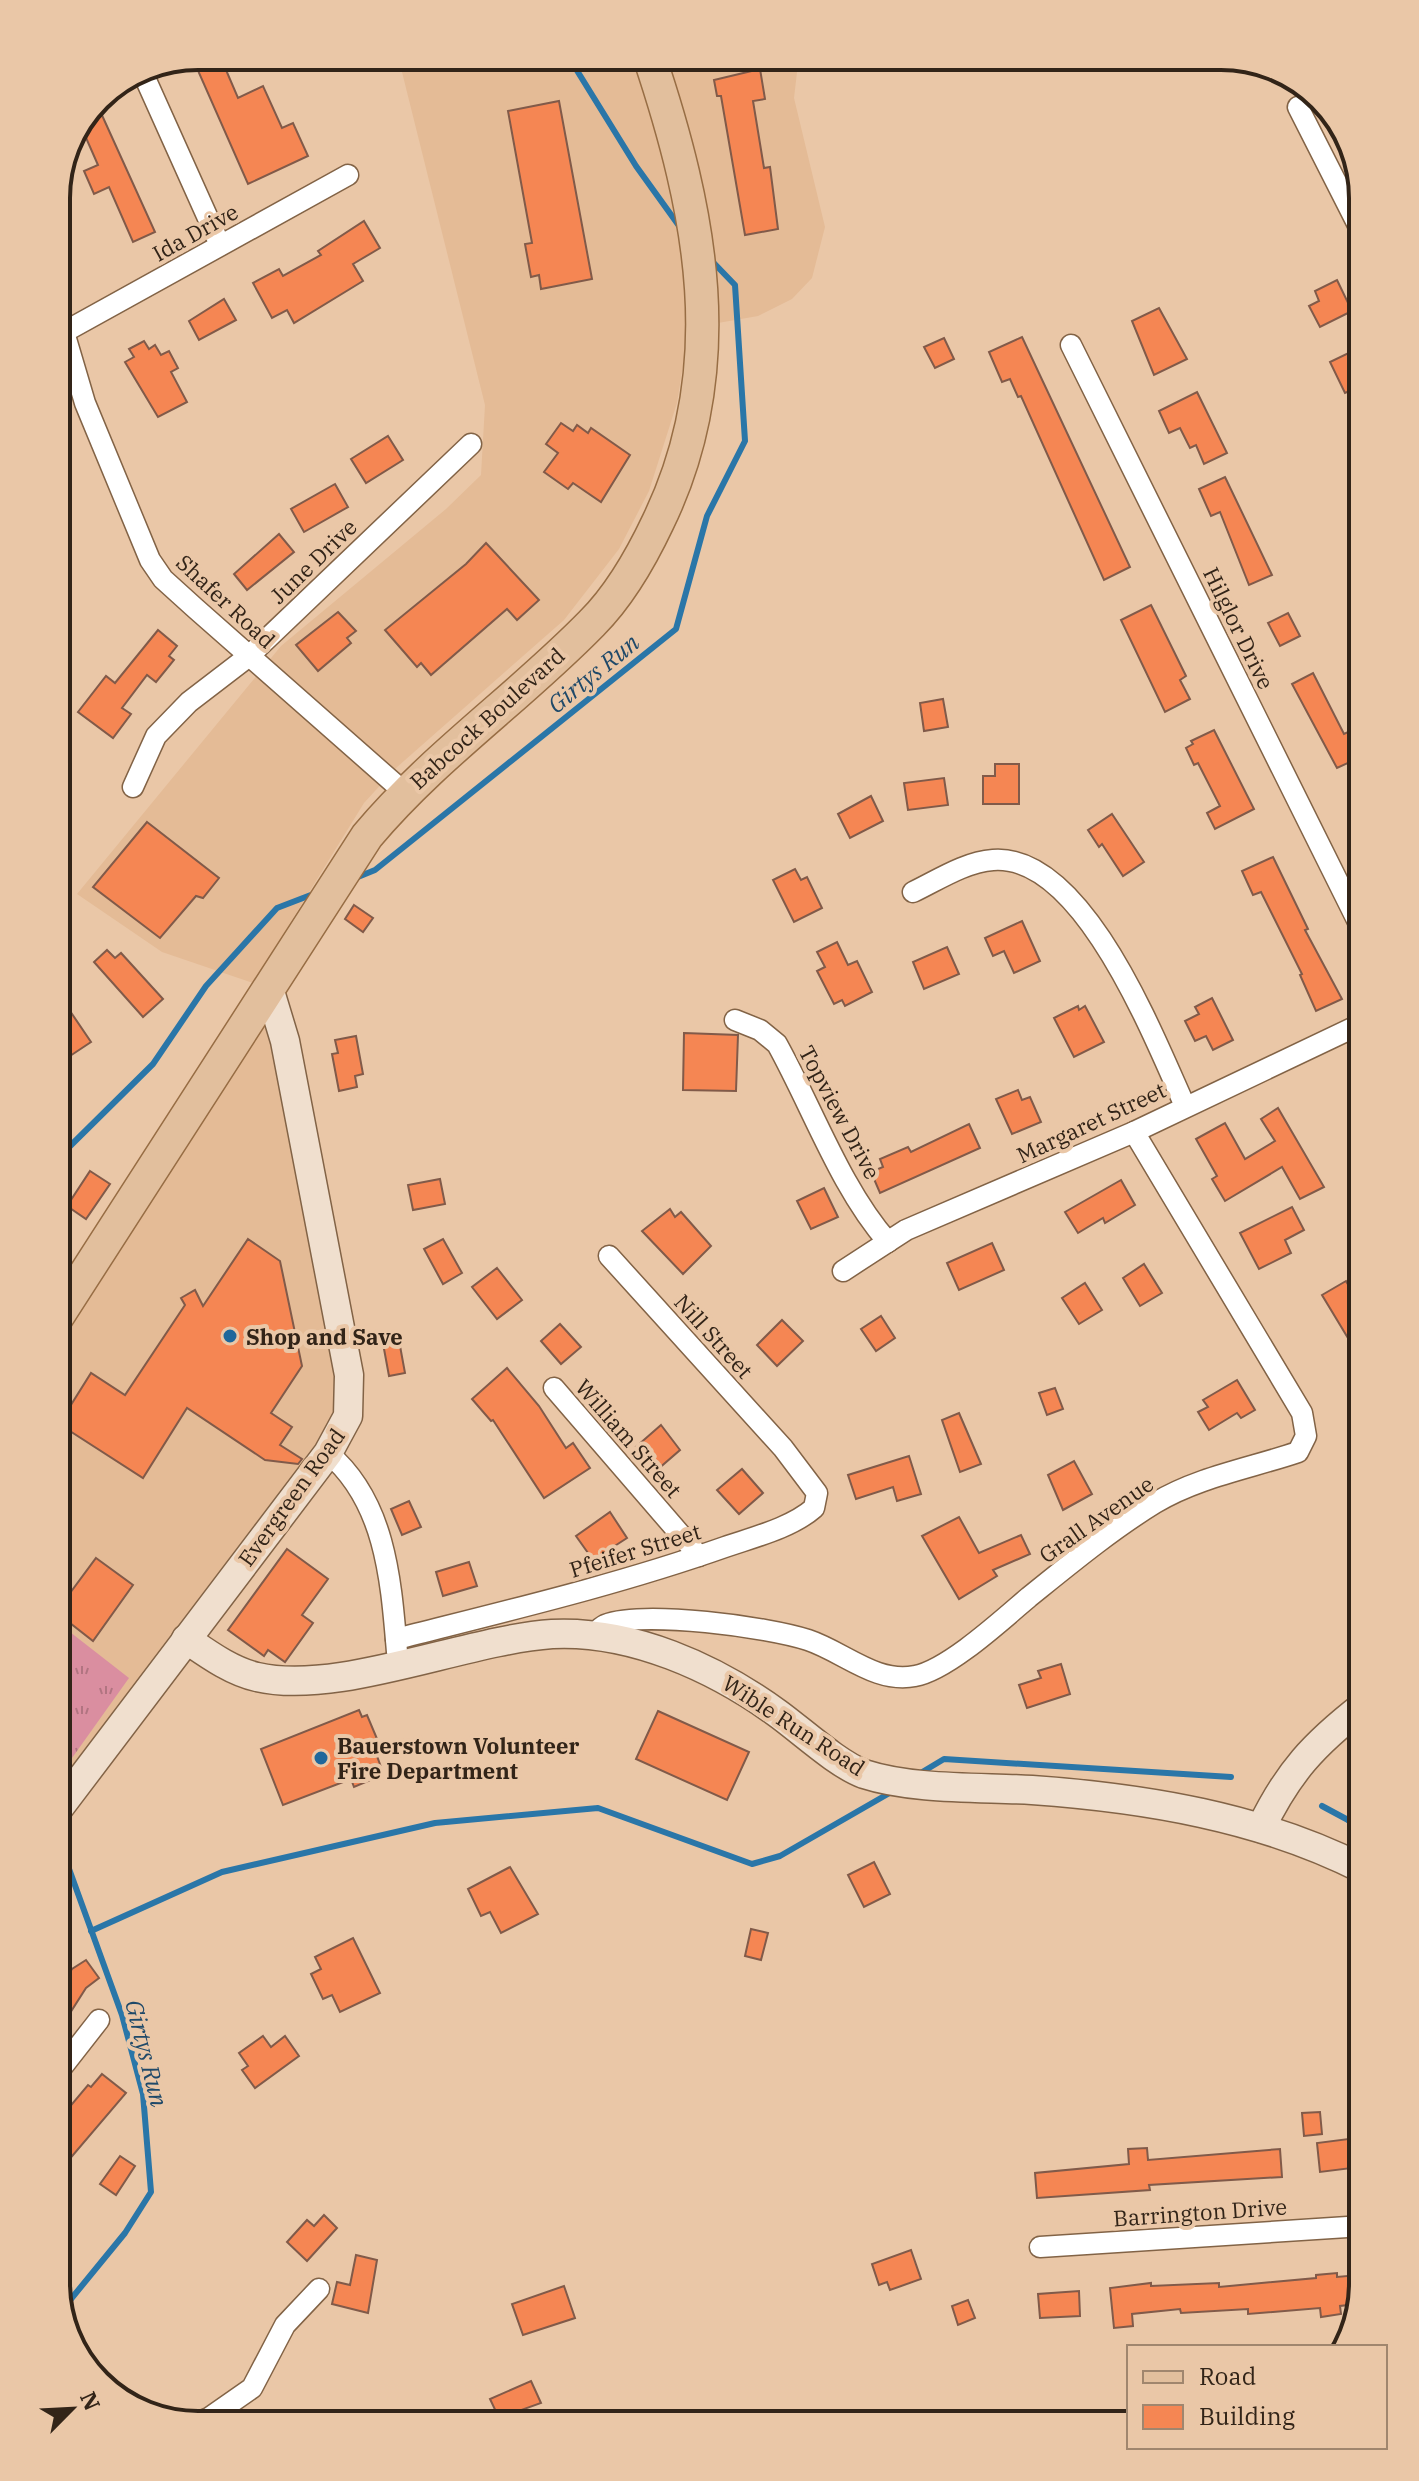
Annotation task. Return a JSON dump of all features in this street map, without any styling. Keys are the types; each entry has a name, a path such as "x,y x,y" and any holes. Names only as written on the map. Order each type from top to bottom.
{"main road":[{"name":"Babcock Boulevard","path":"70,1297 340,876 404,792 594,621 645,550 676,479 695,415 705,325 692,205 653,70"}],"street":[{"path":"147,81 220,245"},
{"path":"1298,107 1349,205"},
{"name":"Ida Drive","path":"70,329 348,175"},
{"name":"Hilglor Drive","path":"1071,345 1349,904"},
{"name":"Shafer Road","path":"70,346 85,403 150,560 163,579 404,792"},
{"name":"June Drive","path":"133,787 156,736 189,702 249,656 471,444"},
{"path":"913,892 964,867 995,859 1026,865 1064,892 1085,915 1114,960 1185,1106"},
{"name":"Evergreen Road","path":"70,1794 328,1453 348,1416 349,1375 285,1041 269,988"},
{"name":"Topview Drive","path":"735,1020 760,1030 777,1044 852,1188 873,1225 888,1242"},
{"name":"Margaret Street","path":"843,1271 906,1230 1134,1132 1349,1030"},
{"name":"Grall Avenue","path":"591,1637 602,1626 618,1622 694,1621 766,1627 812,1641 884,1676 918,1676 980,1638 1066,1567 1158,1501 1202,1482 1298,1452 1306,1436 1302,1413 1134,1132"},
{"name":"Nill Street","path":"609,1256 783,1448"},
{"name":"William Street","path":"554,1388 699,1556"},
{"name":"Pfeifer Street","path":"396,1652 766,1533 814,1508 817,1493 783,1448"},
{"path":"328,1453 348,1470 373,1515 393,1596 396,1652"},
{"name":"Wible Run Road","path":"186,1639 234,1669 257,1677 286,1681 321,1679 396,1652 555,1634 591,1637 667,1654 705,1668 740,1687 863,1773 933,1785 1141,1801 1261,1828 1312,1844 1349,1862"},
{"path":"1261,1828 1295,1767 1317,1741 1349,1717"},
{"path":"70,2057 99,2020"},
{"name":"Barrington Drive","path":"1040,2247 1349,2227"},
{"path":"219,2411 252,2388 285,2325 319,2289"}],"shaded area":[{"path":"401,70 797,70 794,98 825,227 812,278 792,299 758,316 689,328 677,403 649,491 619,549 564,620 396,768 364,803 253,983 162,952 77,894 281,646 446,509 481,475 485,405"},
{"path":"269,988 351,1399 70,1792 70,1297"}],"green space":[{"path":"70,1632 129,1678 72,1758 70,1753"}],"building":[{"path":"198,70 226,70 238,98 263,86 282,128 293,123 308,156 248,184"},
{"path":"760,70 765,99 753,101 764,168 770,167 778,229 745,235 721,96 717,96 714,80"},
{"path":"559,101 592,279 541,289 539,275 531,277 525,244 532,243 508,111"},
{"path":"102,114 155,232 133,242 109,187 94,194 84,171 98,165 86,138"},
{"path":"364,221 380,248 353,264 363,281 294,323 287,310 272,318 253,283 279,269 283,276 321,255 318,251"},
{"path":"1337,280 1349,305 1349,312 1320,327 1309,306 1319,301 1315,291"},
{"path":"224,299 236,320 199,340 189,321"},
{"path":"1159,308 1187,359 1154,375 1132,321"},
{"path":"1022,337 1130,567 1104,580 1021,396 1018,397 1010,379 1002,382 989,352"},
{"path":"944,338 954,359 935,368 924,347"},
{"path":"144,341 149,349 155,345 161,355 169,351 178,368 171,372 187,402 158,417 125,362 134,357 129,349"},
{"path":"1349,353 1349,391 1345,393 1330,362"},
{"path":"1197,392 1227,453 1204,464 1196,445 1190,448 1180,428 1169,433 1159,411"},
{"path":"561,423 573,431 577,425 588,433 591,428 630,455 601,502 573,483 568,489 544,472 558,453 546,444"},
{"path":"388,436 403,460 366,483 351,459"},
{"path":"1225,477 1272,575 1249,585 1220,512 1211,516 1199,489"},
{"path":"335,484 348,507 304,532 291,509"},
{"path":"279,534 294,552 247,590 234,574"},
{"path":"486,543 539,600 517,620 507,609 431,675 421,663 417,667 385,630 466,564"},
{"path":"1151,605 1186,676 1180,680 1190,699 1165,712 1121,620"},
{"path":"338,612 356,631 347,638 351,643 318,671 296,645"},
{"path":"1288,613 1300,636 1280,646 1268,623"},
{"path":"158,630 177,646 169,656 174,660 156,682 147,675 122,708 131,714 113,738 78,712 106,676 115,683"},
{"path":"1313,673 1344,734 1349,732 1349,762 1337,768 1292,684"},
{"path":"943,699 948,727 924,731 920,703"},
{"path":"1214,730 1254,809 1215,829 1207,813 1220,806 1198,763 1194,765 1186,748 1193,744 1191,741"},
{"path":"995,764 1019,764 1019,804 983,804 983,776 995,776"},
{"path":"944,778 948,805 908,810 904,783"},
{"path":"871,796 883,821 850,838 838,814"},
{"path":"1112,814 1144,862 1123,876 1102,844 1099,847 1088,830"},
{"path":"147,822 219,878 203,898 196,896 160,938 93,887"},
{"path":"1273,857 1308,929 1305,930 1342,999 1316,1011 1302,974 1261,892 1253,895 1242,871"},
{"path":"795,869 801,880 807,877 822,908 794,922 773,880"},
{"path":"354,905 373,918 363,932 345,919"},
{"path":"1022,921 1040,961 1014,973 1004,951 993,956 985,938"},
{"path":"837,942 848,965 857,961 872,992 845,1006 842,1000 834,1004 817,971 825,967 817,952"},
{"path":"947,947 959,974 924,989 913,962"},
{"path":"107,950 115,958 121,953 163,999 143,1017 94,962"},
{"path":"1212,998 1233,1040 1213,1050 1206,1036 1195,1041 1185,1021 1199,1014 1195,1007"},
{"path":"1078,1006 1079,1010 1085,1006 1104,1042 1074,1057 1054,1018"},
{"path":"70,1011 91,1042 70,1056"},
{"path":"684,1033 738,1035 736,1091 683,1090"},
{"path":"356,1036 363,1074 355,1076 357,1087 339,1091 332,1054 338,1053 335,1040"},
{"path":"1018,1090 1022,1100 1030,1097 1041,1122 1012,1134 996,1099"},
{"path":"1278,1108 1324,1187 1300,1199 1282,1167 1225,1201 1212,1179 1217,1176 1196,1139 1225,1123 1245,1159 1275,1141 1261,1119"},
{"path":"969,1124 980,1148 880,1193 871,1172 883,1167 880,1159 908,1147 911,1152"},
{"path":"90,1171 110,1184 86,1219 70,1208 70,1201"},
{"path":"440,1179 445,1204 413,1210 408,1185"},
{"path":"1121,1180 1135,1205 1105,1223 1103,1218 1078,1233 1065,1212"},
{"path":"824,1188 838,1217 811,1229 797,1201"},
{"path":"1292,1207 1304,1230 1285,1240 1291,1253 1259,1269 1240,1233"},
{"path":"670,1209 675,1217 681,1212 711,1246 683,1274 642,1231"},
{"name":"Shop and Save","path":"248,1239 280,1261 302,1366 271,1413 292,1427 280,1445 302,1459 298,1464 265,1460 187,1408 143,1478 70,1431 70,1406 91,1373 125,1395 185,1305 181,1298 195,1290 203,1306"},
{"path":"443,1239 462,1273 443,1284 424,1249"},
{"path":"992,1243 1004,1270 959,1290 947,1263"},
{"path":"1144,1264 1162,1293 1140,1306 1123,1278"},
{"path":"497,1268 522,1300 497,1319 472,1287"},
{"path":"1346,1281 1349,1286 1349,1340 1322,1295"},
{"path":"1085,1283 1102,1310 1079,1324 1062,1298"},
{"path":"881,1316 895,1338 876,1351 861,1329"},
{"path":"782,1320 803,1341 777,1366 757,1345"},
{"path":"560,1324 581,1347 561,1364 541,1341"},
{"path":"398,1335 405,1373 389,1376 382,1338"},
{"path":"507,1368 539,1406 566,1448 573,1443 590,1468 544,1498 493,1420 472,1399"},
{"path":"1237,1380 1255,1410 1241,1418 1237,1413 1209,1430 1198,1412 1208,1407 1203,1400"},
{"path":"1055,1388 1063,1409 1047,1415 1039,1393"},
{"path":"959,1413 981,1464 960,1472 942,1420"},
{"path":"661,1425 680,1450 650,1476 630,1452"},
{"path":"909,1456 921,1494 897,1501 893,1487 856,1499 848,1475"},
{"path":"1074,1461 1092,1494 1063,1510 1048,1475"},
{"path":"742,1469 763,1493 739,1514 717,1490"},
{"path":"409,1501 421,1527 402,1535 391,1509"},
{"path":"610,1512 627,1538 593,1560 576,1536"},
{"path":"959,1517 979,1553 1021,1535 1030,1554 993,1570 997,1576 959,1599 922,1536"},
{"path":"287,1549 328,1579 302,1615 313,1623 285,1662 268,1650 264,1656 228,1630"},
{"path":"96,1558 133,1585 93,1641 70,1623 70,1593"},
{"path":"469,1562 477,1586 443,1596 436,1572"},
{"path":"1061,1664 1070,1694 1027,1708 1019,1685 1041,1678 1038,1671"},
{"name":"Bauerstown Volunteer Fire Department","path":"359,1710 362,1717 367,1715 380,1746 374,1748 381,1767 370,1772 373,1779 354,1787 351,1779 283,1805 261,1749"},
{"path":"658,1711 749,1752 727,1800 636,1759"},
{"path":"874,1862 890,1894 864,1907 848,1875"},
{"path":"510,1867 538,1914 501,1933 490,1912 481,1916 468,1889"},
{"path":"751,1929 768,1933 761,1960 745,1956"},
{"path":"353,1938 380,1993 340,2012 332,1995 323,1999 311,1974 321,1969 315,1957"},
{"path":"86,1960 99,1978 86,1988 70,2013 70,1972"},
{"path":"263,2036 271,2047 285,2036 299,2056 255,2088 242,2070 248,2066 239,2053"},
{"path":"102,2074 126,2093 70,2159 70,2106 88,2085 91,2087"},
{"path":"1320,2112 1322,2134 1304,2136 1302,2113"},
{"path":"1349,2139 1349,2168 1320,2172 1317,2143"},
{"path":"1147,2148 1148,2160 1280,2149 1282,2177 1149,2185 1150,2190 1037,2198 1035,2173 1129,2164 1128,2149"},
{"path":"120,2156 135,2166 116,2195 100,2184"},
{"path":"324,2215 337,2228 307,2261 287,2242 307,2220 314,2226"},
{"path":"911,2250 921,2279 890,2290 887,2282 879,2285 872,2264"},
{"path":"356,2255 377,2260 368,2313 332,2304 337,2282 350,2285"},
{"path":"1337,2273 1337,2277 1349,2276 1347,2305 1340,2306 1341,2314 1321,2317 1320,2308 1248,2314 1248,2309 1181,2313 1180,2309 1132,2314 1133,2326 1114,2328 1110,2288 1151,2283 1151,2286 1219,2283 1219,2287 1316,2278 1316,2275"},
{"path":"564,2286 575,2318 523,2335 512,2304"},
{"path":"1079,2291 1080,2316 1040,2318 1038,2294"},
{"path":"968,2300 975,2318 958,2325 952,2306"},
{"path":"531,2381 541,2403 519,2411 496,2411 490,2399"}],"waterway":[{"name":"Girtys Run","path":"577,70 636,166 682,230"},
{"name":"Girtys Run","path":"353,879 375,870 676,629 707,516 745,441 735,285 709,258"},
{"name":"Girtys Run","path":"70,1146 153,1064 206,986 277,908 316,893"},
{"path":"919,1774 944,1759 1231,1777"},
{"path":"91,1931 222,1872 435,1823 598,1808 752,1864 780,1856 893,1791"},
{"path":"1322,1806 1349,1820"},
{"name":"Girtys Run","path":"70,1872 122,2015 143,2094 151,2192 125,2233 71,2299"}],"place":[{"name":"Shop and Save","path":"230,1336"},
{"name":"Bauerstown Volunteer Fire Department","path":"321,1758"}]}
